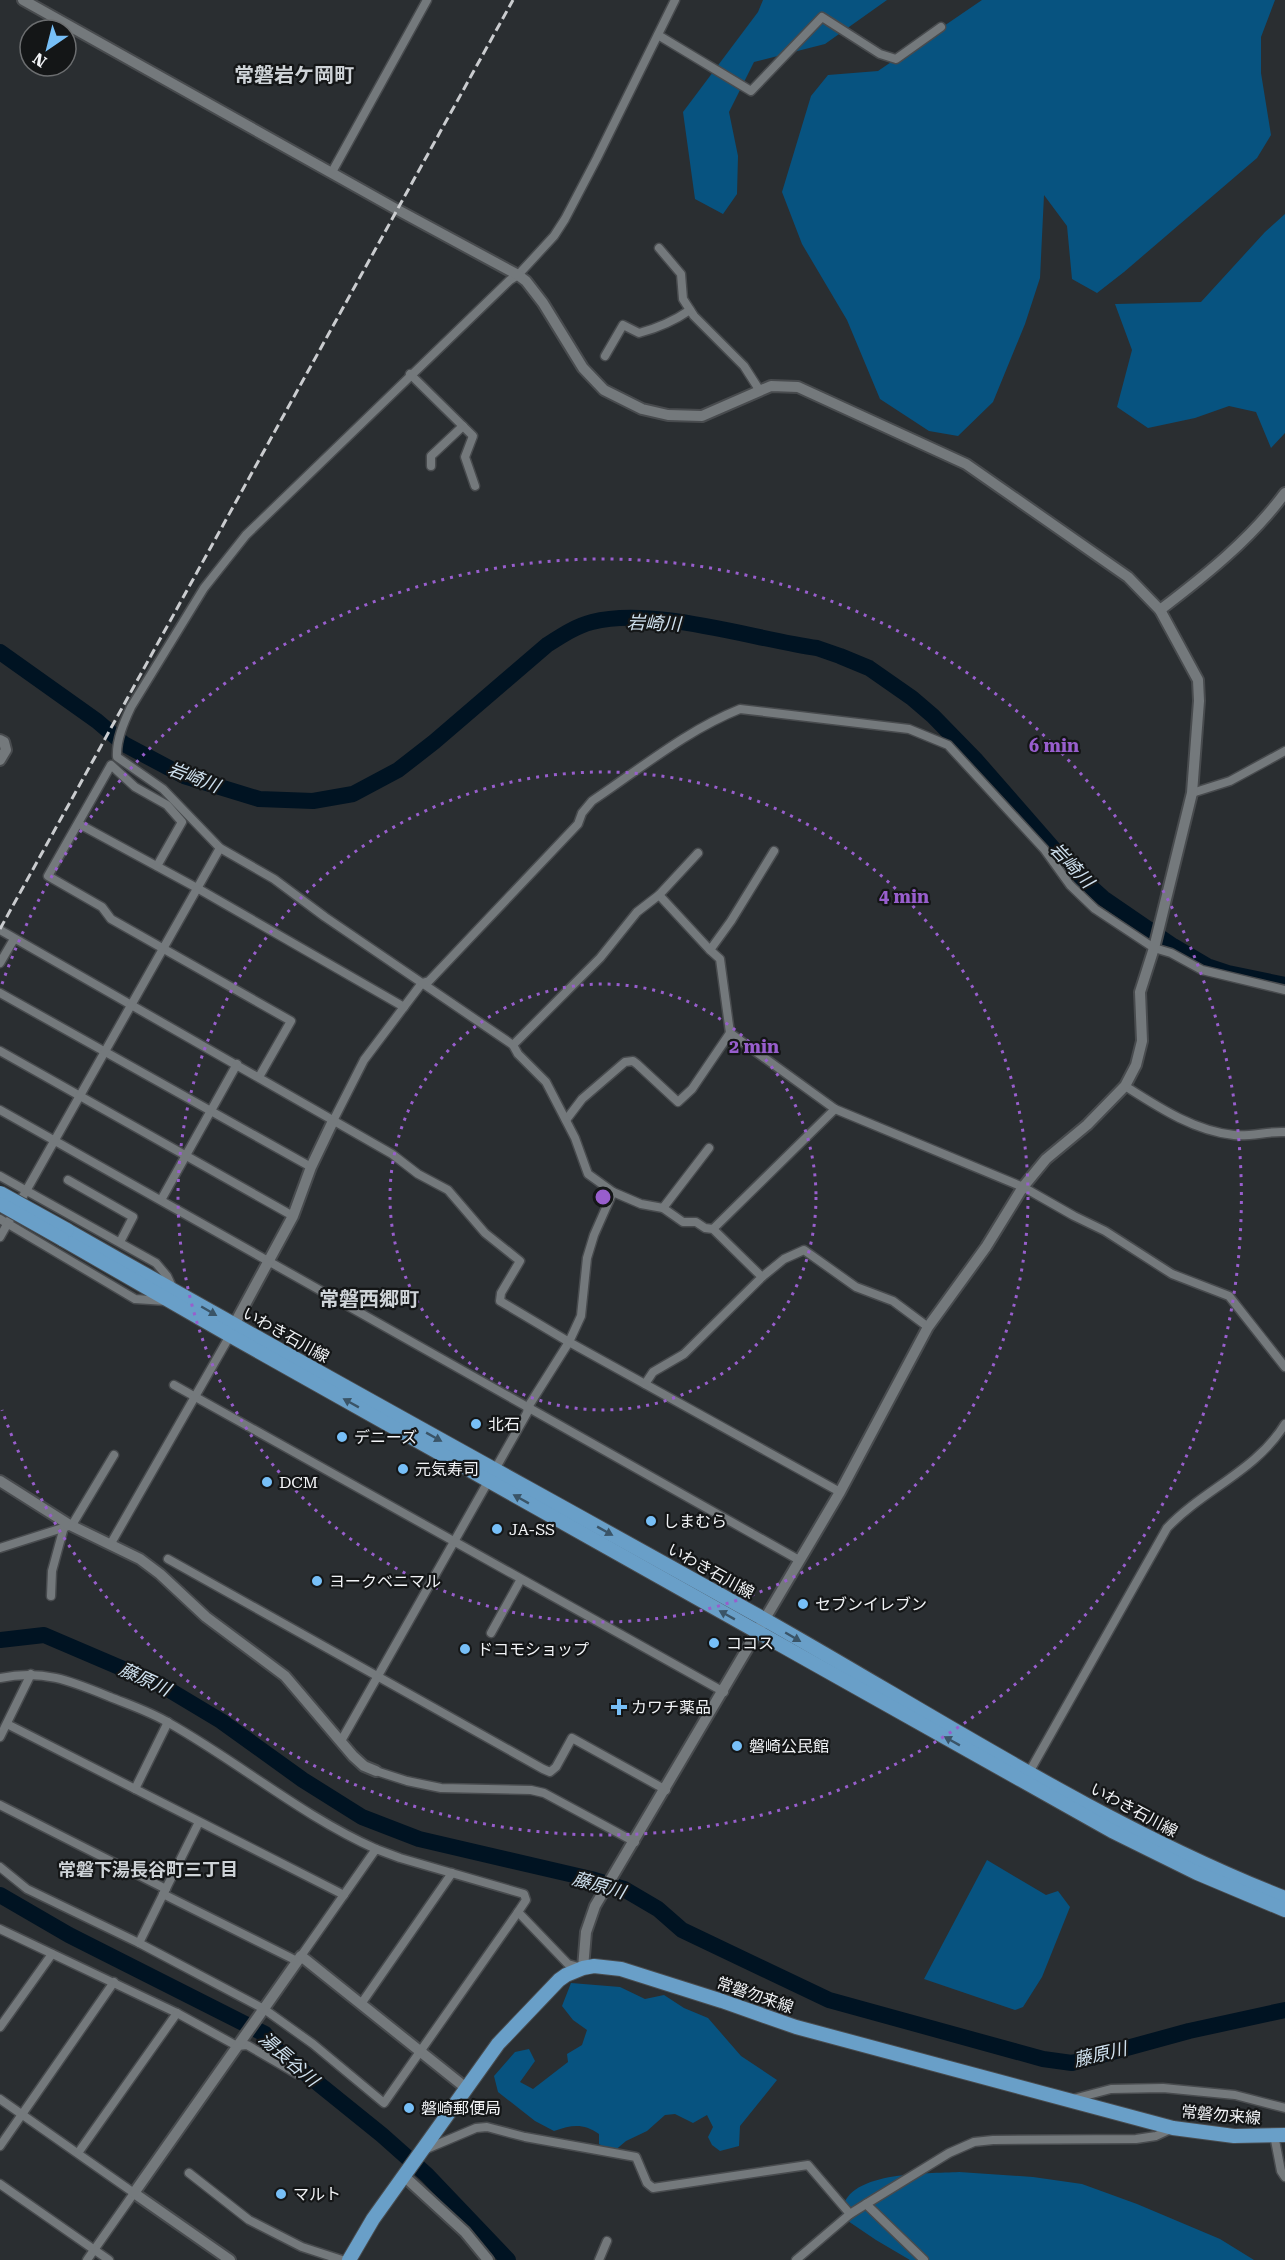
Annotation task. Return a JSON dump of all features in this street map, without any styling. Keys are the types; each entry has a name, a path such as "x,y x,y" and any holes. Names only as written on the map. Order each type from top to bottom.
{"main road":[{"name":"いわき石川線","path":"0,1192 65,1234 232,1331 492,1476 758,1632 1026,1776 1175,1851 1285,1898"},
{"name":"いわき石川線","path":"0,1204 65,1234"},
{"name":"いわき石川線","path":"492,1476 765,1620 1154,1852 1285,1910"},
{"name":"常磐勿来線","path":"349,2260 373,2219 498,2044 559,1980 583,1968 594,1966 621,1969 796,2027 1173,2128 1234,2136 1279,2135"}],"street":[{"path":"23,0 518,275 536,293 583,368 604,390 642,409 668,415 702,416 771,386 798,387 966,464 1128,577 1160,610 1198,680 1199,701 1192,793 1160,924 1140,992 1142,1041 1136,1065 1125,1086 1087,1125 1046,1159 1023,1187 986,1247 928,1327 840,1492 724,1692 595,1906 586,1932 583,1968 568,1964 518,1912"},
{"path":"332,172 427,0"},
{"path":"675,0 597,158 554,236 518,275 410,374 246,535 223,561 131,707 124,723 117,757 163,789 220,848 274,879 325,917 513,1045 518,1054 546,1082 575,1138 588,1174 612,1192 641,1204 663,1208 683,1222 696,1222 705,1228 713,1229 762,1277"},
{"path":"658,35 751,91 822,17 880,54 896,59 941,27"},
{"path":"659,248 681,274 683,299 690,309 744,366 760,390"},
{"path":"605,356 623,325 639,333 666,324 690,309"},
{"path":"410,374 473,436 465,457 475,486"},
{"path":"431,466 431,456 463,426"},
{"path":"1160,610 1214,569 1271,512 1285,493"},
{"path":"110,1545 196,1397 269,1262 293,1216 311,1167 364,1060 422,983 429,981 578,824 582,813 592,801 684,738 720,717 740,709 909,729 948,745 1044,849 1070,885 1095,909 1154,945 1202,970 1285,990"},
{"path":"0,740 4,742 6,750 0,760"},
{"path":"1192,793 1230,781 1285,751"},
{"path":"157,866 182,822 167,806 135,787 111,765 48,876 102,907 111,919 291,1021 260,1077"},
{"path":"79,824 197,888 404,1007"},
{"path":"0,1237 4,1222 27,1191 220,848"},
{"path":"710,950 731,921 774,851"},
{"path":"513,1045 600,958 637,912 659,895 698,853"},
{"path":"566,1120 582,1099 625,1062 633,1061 637,1064 678,1102 692,1089 730,1033 720,958 659,895"},
{"path":"0,930 260,1077 392,1154 418,1174 448,1190 485,1233 520,1261 501,1297 645,1384 840,1492"},
{"path":"0,963 14,939"},
{"path":"0,993 311,1167"},
{"path":"730,1033 835,1109 1023,1187 1105,1231 1172,1274 1229,1296 1285,1367"},
{"path":"0,1051 293,1216"},
{"path":"161,1200 237,1064"},
{"path":"1125,1086 1161,1108 1204,1129 1236,1136 1285,1132"},
{"path":"713,1229 835,1109"},
{"path":"0,1110 799,1560"},
{"path":"663,1208 709,1148"},
{"path":"0,1176 156,1263 166,1275 172,1296 135,1299 4,1222"},
{"path":"68,1180 133,1217 120,1242"},
{"path":"341,1741 581,1316 587,1258 612,1192"},
{"path":"645,1384 653,1372 684,1354 762,1277 784,1259 804,1250 856,1287 893,1301 928,1327"},
{"path":"174,1385 724,1692"},
{"path":"1026,1776 1167,1528 1181,1513 1250,1465 1275,1441 1285,1424"},
{"path":"51,1596 52,1571 68,1526 114,1455"},
{"path":"0,1481 68,1526 140,1559 160,1574 206,1617 285,1676 364,1766 407,1781 441,1788 531,1790 544,1793 635,1842"},
{"path":"0,1548 68,1526"},
{"path":"168,1560 543,1769 550,1772 556,1767 572,1738 666,1790"},
{"path":"490,1633 521,1579"},
{"path":"0,1737 31,1674"},
{"path":"0,1678 31,1674 75,1682 168,1722 343,1834 400,1858 524,1894 526,1900 384,2103 313,2044 139,1943 27,1889 0,1867"},
{"path":"135,1789 168,1722"},
{"path":"6,1724 344,1895"},
{"path":"0,1805 299,1959 361,2004 466,2088"},
{"path":"139,1943 199,1822"},
{"path":"87,2260 376,1849"},
{"path":"361,2004 452,1873"},
{"path":"0,1929 247,2045 297,2074"},
{"path":"2,2021 52,1954"},
{"path":"0,2146 114,1982"},
{"path":"78,2153 177,2013"},
{"path":"1066,2100 1111,2089 1163,2088 1234,2095 1285,2108"},
{"path":"0,2099 230,2260"},
{"path":"488,2260 414,2163 476,2128 499,2129 525,2137 636,2157 647,2183 653,2188 808,2165 850,2214"},
{"path":"796,2260 850,2214 949,2153 974,2142 1136,2139 1156,2136 1173,2128"},
{"path":"1279,2135 1281,2171 1285,2177"},
{"path":"189,2173 249,2220 302,2247 342,2260"},
{"path":"0,2184 109,2260"},
{"path":"866,2204 924,2260"},
{"path":"599,2260 607,2241"}],"shaded area":[{"path":"763,0 887,0 825,44 754,62 729,112 738,156 737,194 723,214 695,199 683,112 758,12"},
{"path":"982,0 1275,0 1261,37 1261,73 1271,135 1257,158 1097,293 1072,279 1067,226 1044,195 1040,278 1025,324 993,402 958,436 929,431 880,399 847,320 802,244 782,192 811,96 828,75 878,71"},
{"path":"1285,214 1285,433 1271,448 1256,412 1229,406 1195,418 1148,428 1117,407 1132,350 1115,304 1201,302 1265,232"},
{"path":"987,1860 1046,1895 1058,1891 1070,1907 1042,1977 1023,2007 1015,2010 924,1979"},
{"path":"571,1983 620,1987 645,1999 664,1995 684,2008 708,2018 741,2056 777,2080 740,2126 739,2146 720,2151 712,2145 708,2137 713,2127 707,2115 693,2123 675,2114 665,2115 647,2131 626,2141 613,2152 599,2144 599,2134 593,2130 577,2126 554,2131 535,2121 498,2092 494,2076 515,2052 529,2049 535,2061 520,2082 533,2089 568,2062 567,2054 582,2045 587,2030 573,2020 562,2006"},
{"path":"959,2172 1033,2177 1082,2184 1220,2239 1254,2260 910,2260 842,2217 845,2202 855,2190 869,2183 907,2175"}],"waterway":[{"name":"岩崎川","path":"0,652 97,721 124,744 184,776 259,799 313,801 353,794 398,770 547,645 592,622 617,618 673,621 817,648 869,668 933,716 975,759 1072,870 1103,898 1173,946 1207,966 1228,973 1285,985"},
{"name":"藤原川","path":"0,1640 44,1635 161,1685 221,1721 303,1780 362,1817 419,1839 591,1879 624,1889 658,1909 682,1930 829,2000 1043,2059 1072,2063 1189,2031 1285,2010"},
{"name":"湯長谷川","path":"0,1895 69,1935 265,2034 278,2051 382,2135 427,2175 508,2260"}],"railway":[{"path":"0,929 513,0"}],"place":[{"name":"北石","path":"476,1424"},
{"name":"デニーズ","path":"342,1437"},
{"name":"元気寿司","path":"403,1469"},
{"name":"DCM","path":"267,1482"},
{"name":"しまむら","path":"651,1521"},
{"name":"JA-SS","path":"497,1529"},
{"name":"ヨークベニマル","path":"317,1581"},
{"name":"セブンイレブン","path":"803,1604"},
{"name":"ココス","path":"714,1643"},
{"name":"ドコモショップ","path":"465,1649"},
{"name":"カワチ薬品","path":"619,1707"},
{"name":"磐崎公民館","path":"737,1746"},
{"name":"磐崎郵便局","path":"409,2108"},
{"name":"マルト","path":"281,2194"}],"district":[{"name":"常磐岩ケ岡町","path":"294,75"},
{"name":"常磐西郷町","path":"369,1299"},
{"name":"常磐下湯長谷町三丁目","path":"148,1869"}]}
